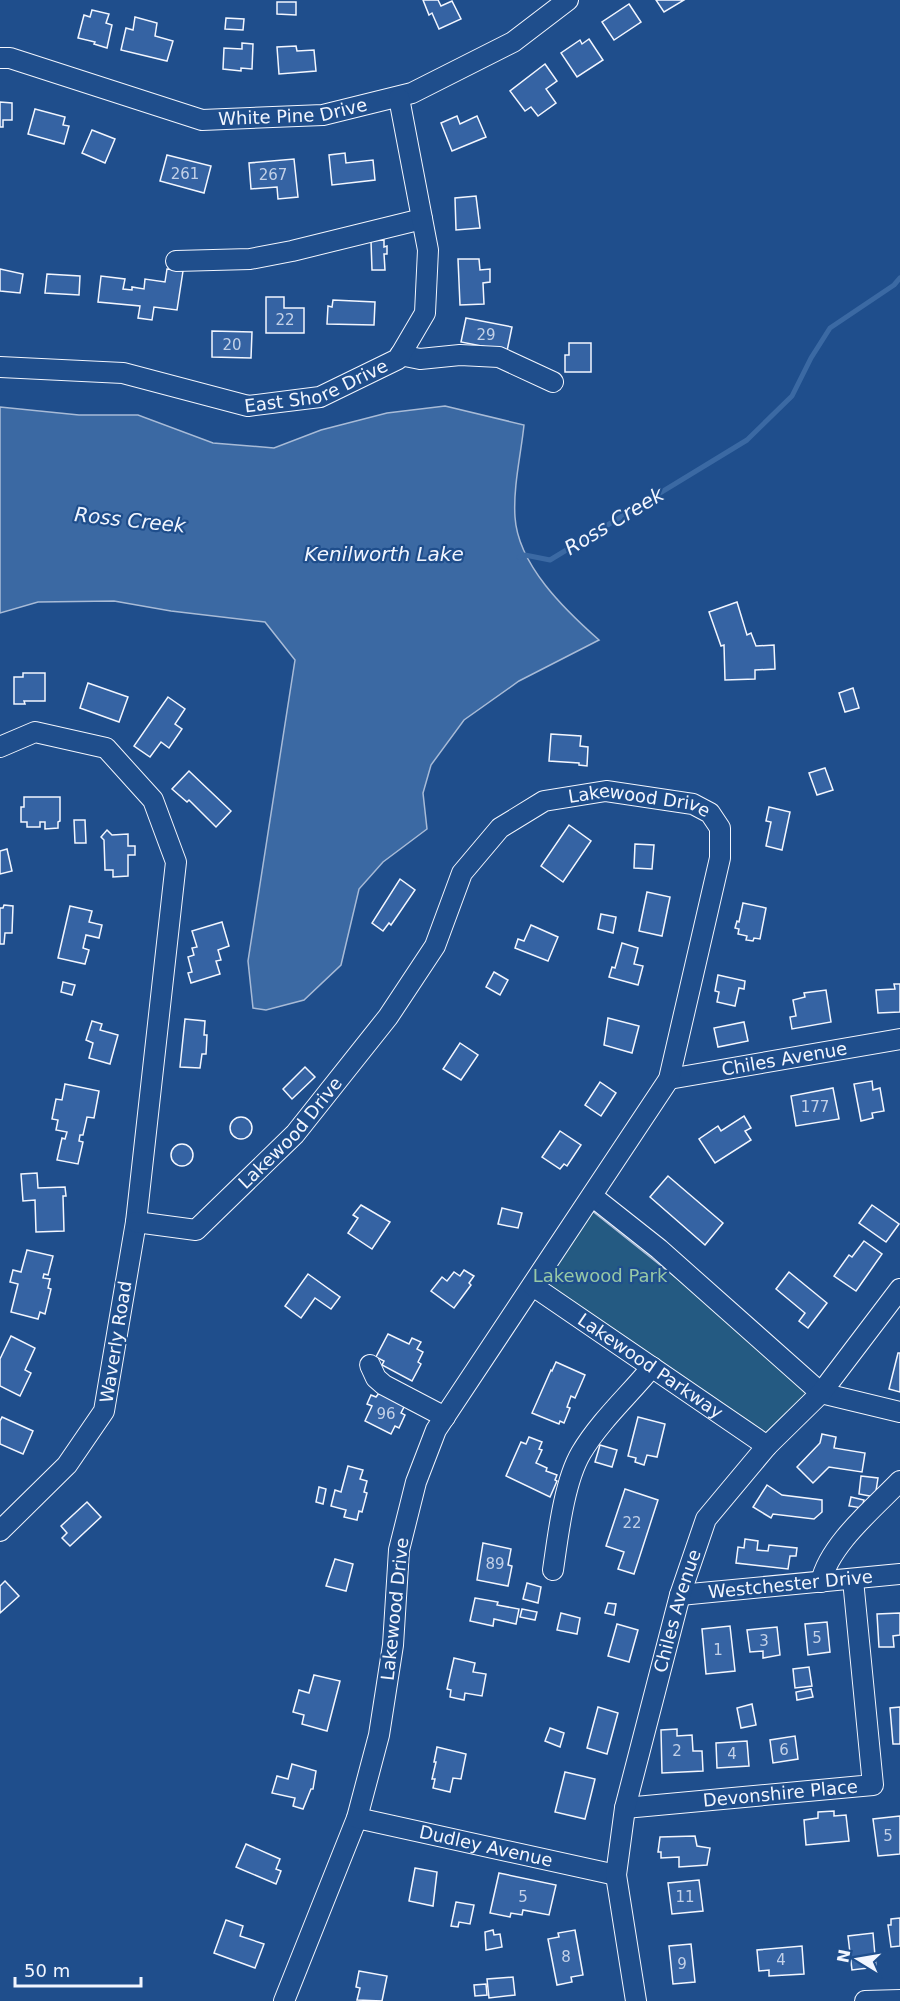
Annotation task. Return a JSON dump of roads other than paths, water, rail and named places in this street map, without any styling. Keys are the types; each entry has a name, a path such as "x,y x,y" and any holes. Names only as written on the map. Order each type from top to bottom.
{"street":[{"name":"White Pine Drive","path":"0,58 10,58 202,120 323,115 412,93 513,42 568,0"},
{"name":"East Shore Drive","path":"0,367 123,373 248,406 320,397 398,359 425,313 428,250 399,98"},
{"path":"176,261 250,259 422,219"},
{"path":"400,355 420,359 460,355 499,357 553,382"},
{"path":"0,747 35,732 106,748 153,800 176,862 136,1222"},
{"name":"Lakewood Drive","path":"136,1222 196,1230 295,1134 388,1017 435,946 462,873 500,828 544,801 606,791 693,804 710,813 720,828 720,858 669,1078 436,1430 416,1482 399,1550 393,1645 379,1735 357,1818 284,2001"},
{"name":"Chiles Avenue","path":"669,1078 900,1039"},
{"path":"592,1197 659,1249 822,1393 900,1412"},
{"name":"Waverly Road","path":"0,1531 67,1465 105,1411 136,1222"},
{"name":"Lakewood Parkway","path":"533,1286 767,1446"},
{"name":"Chiles Avenue","path":"636,2001 616,1875 625,1808 680,1595 706,1519 767,1446 822,1393 900,1289"},
{"path":"370,1365 376,1378 384,1385 445,1417"},
{"path":"553,1570 566,1497 580,1454 595,1432 652,1367"},
{"path":"821,1582 824,1567 837,1546 900,1481"},
{"name":"Westchester Drive","path":"680,1595 900,1574"},
{"name":"Devonshire Place","path":"625,1808 873,1785 853,1580"},
{"name":"Dudley Avenue","path":"357,1818 616,1875"},
{"path":"865,2001 900,2000"}],"water":[{"name":"Kenilworth Lake","path":"445,406 524,425 515,494 518,535 534,569 545,585 558,601 599,640 519,681 464,720 431,765 423,793 427,829 383,862 359,889 341,965 304,1000 266,1010 253,1008 248,961 295,660 265,622 171,611 114,601 38,602 0,613 0,407 79,415 138,415 213,443 274,448 321,430 387,413"}],"waterway":[{"name":"Ross Creek","path":"519,557 525,555 550,560 747,440 792,396 811,358 830,328 894,285 900,278"}],"park label":[{"name":"Lakewood Park","path":"600,1276"}]}
